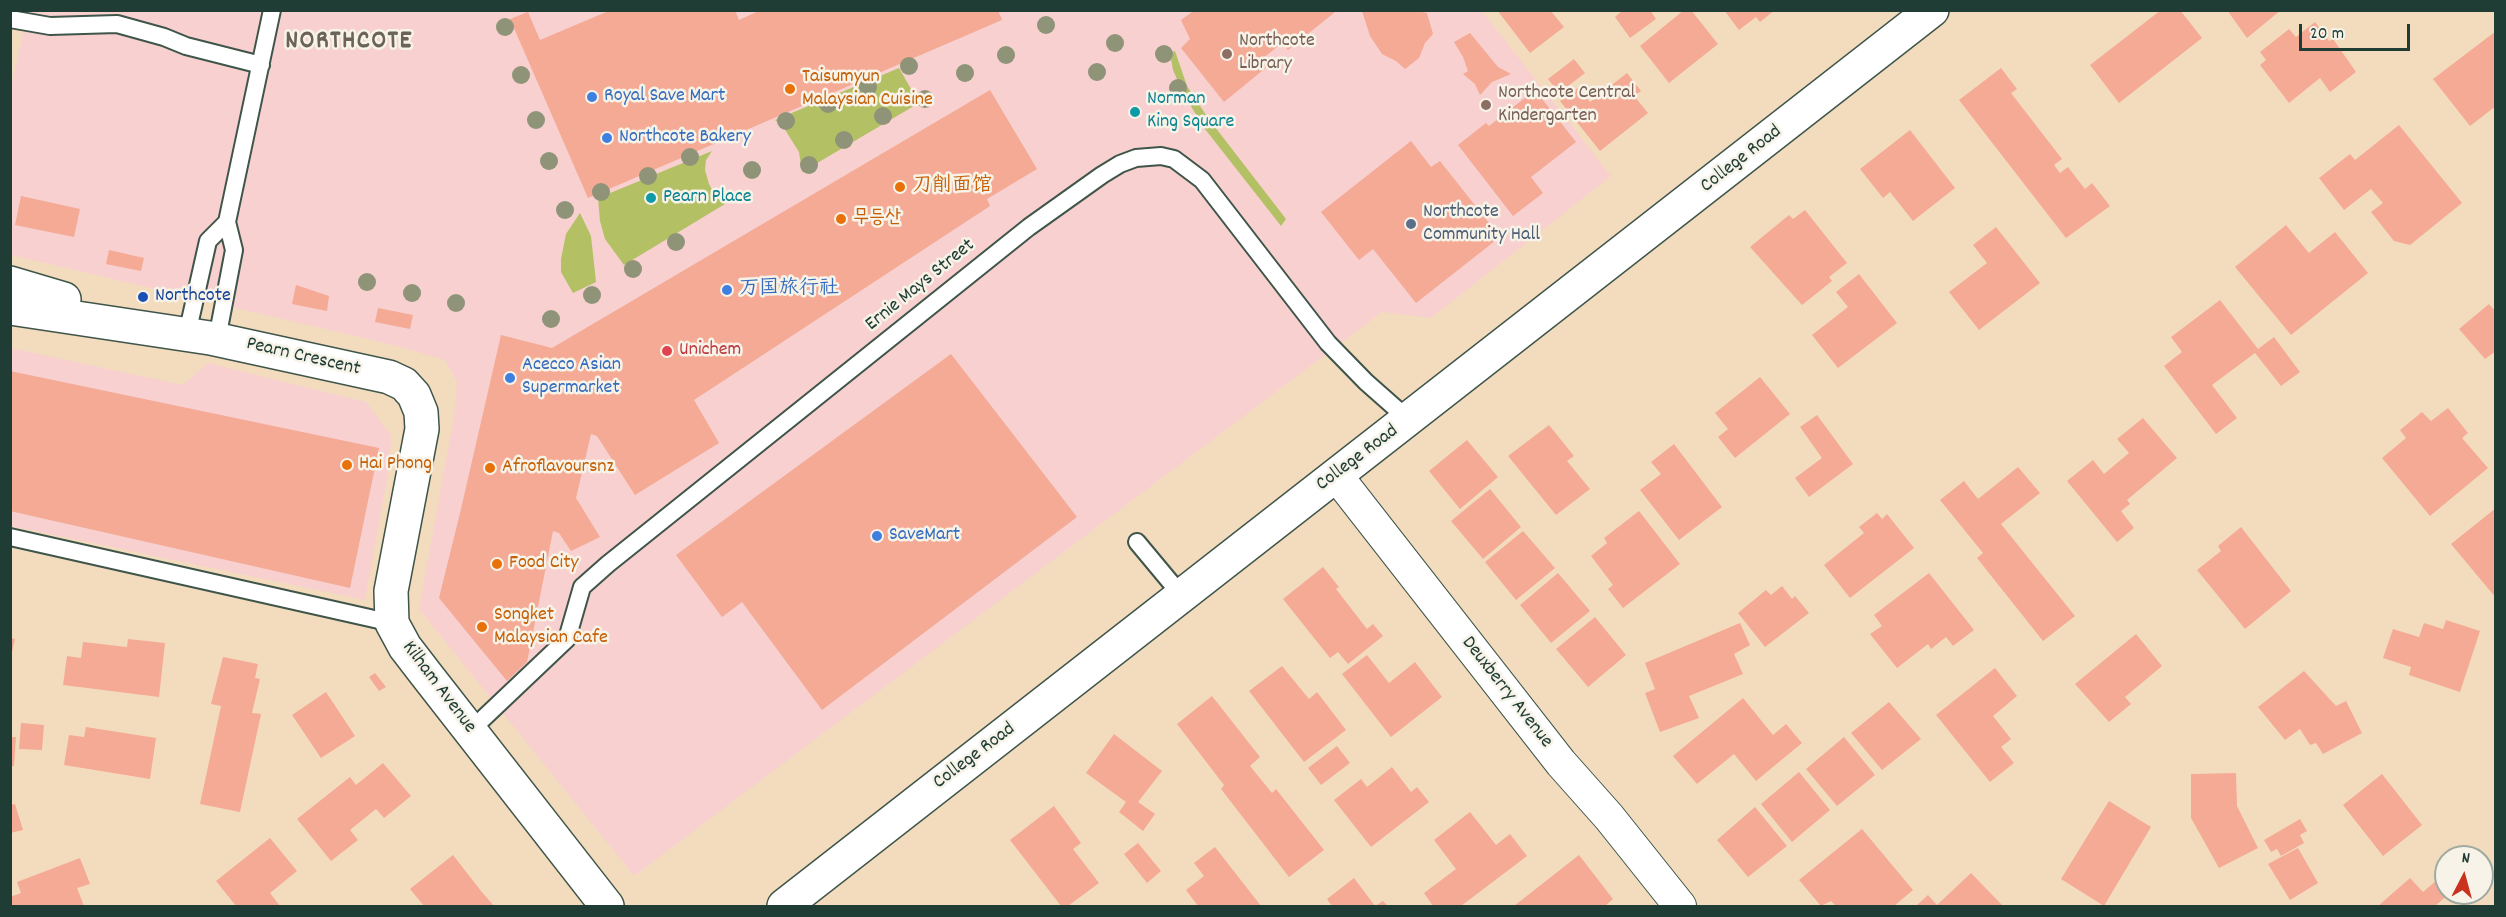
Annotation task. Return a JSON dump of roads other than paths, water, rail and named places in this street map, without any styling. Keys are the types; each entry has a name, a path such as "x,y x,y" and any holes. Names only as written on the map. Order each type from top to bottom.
{"main road":[{"name":"College Road","path":"784,906 1409,420 1921,14"},
{"name":"Pearn Crescent","path":"10,283 202,336 389,377 404,384 414,395"},
{"name":"Pearn Crescent","path":"10,308 202,336"},
{"name":"Kilham Avenue","path":"414,395 421,412 422,429 391,591 392,622 405,647 607,906"}],"street":[{"name":"Deuxberry Avenue","path":"1336,475 1561,764 1609,817 1680,906"}],"lane":[{"path":"97,10 117,24"},
{"path":"202,336 234,250 227,222 272,10"},
{"path":"10,19 50,26 117,24 164,37 186,46 261,65"},
{"name":"Ernie Mays Street","path":"470,731 567,639 582,587 608,564 1029,227 1120,164 1136,158 1161,156 1174,159 1202,180 1328,343 1366,382 1409,420"},
{"path":"202,336 208,241 227,222"},
{"path":"10,537 392,622"},
{"path":"1137,542 1182,596"}],"place":[{"name":"Northcote Library","path":"1227,54"},
{"name":"Taisumyun Malaysian Cuisine","path":"790,89"},
{"name":"Royal Save Mart","path":"592,97"},
{"name":"Northcote Central Kindergarten","path":"1486,105"},
{"name":"Norman King Square","path":"1135,112"},
{"name":"Northcote Bakery","path":"607,138"},
{"name":"刀削面馆","path":"900,187"},
{"name":"Pearn Place","path":"651,198"},
{"name":"무등산","path":"841,219"},
{"name":"Northcote Community Hall","path":"1411,224"},
{"name":"万国旅行社","path":"727,290"},
{"name":"Northcote","path":"143,297"},
{"name":"Unichem","path":"667,351"},
{"name":"Acecco Asian Supermarket","path":"510,378"},
{"name":"Hai Phong","path":"347,465"},
{"name":"Afroflavoursnz","path":"490,468"},
{"name":"SaveMart","path":"877,536"},
{"name":"Food City","path":"497,564"},
{"name":"Songket Malaysian Cafe","path":"482,627"}],"district":[{"name":"NORTHCOTE","path":"349,43"}]}
